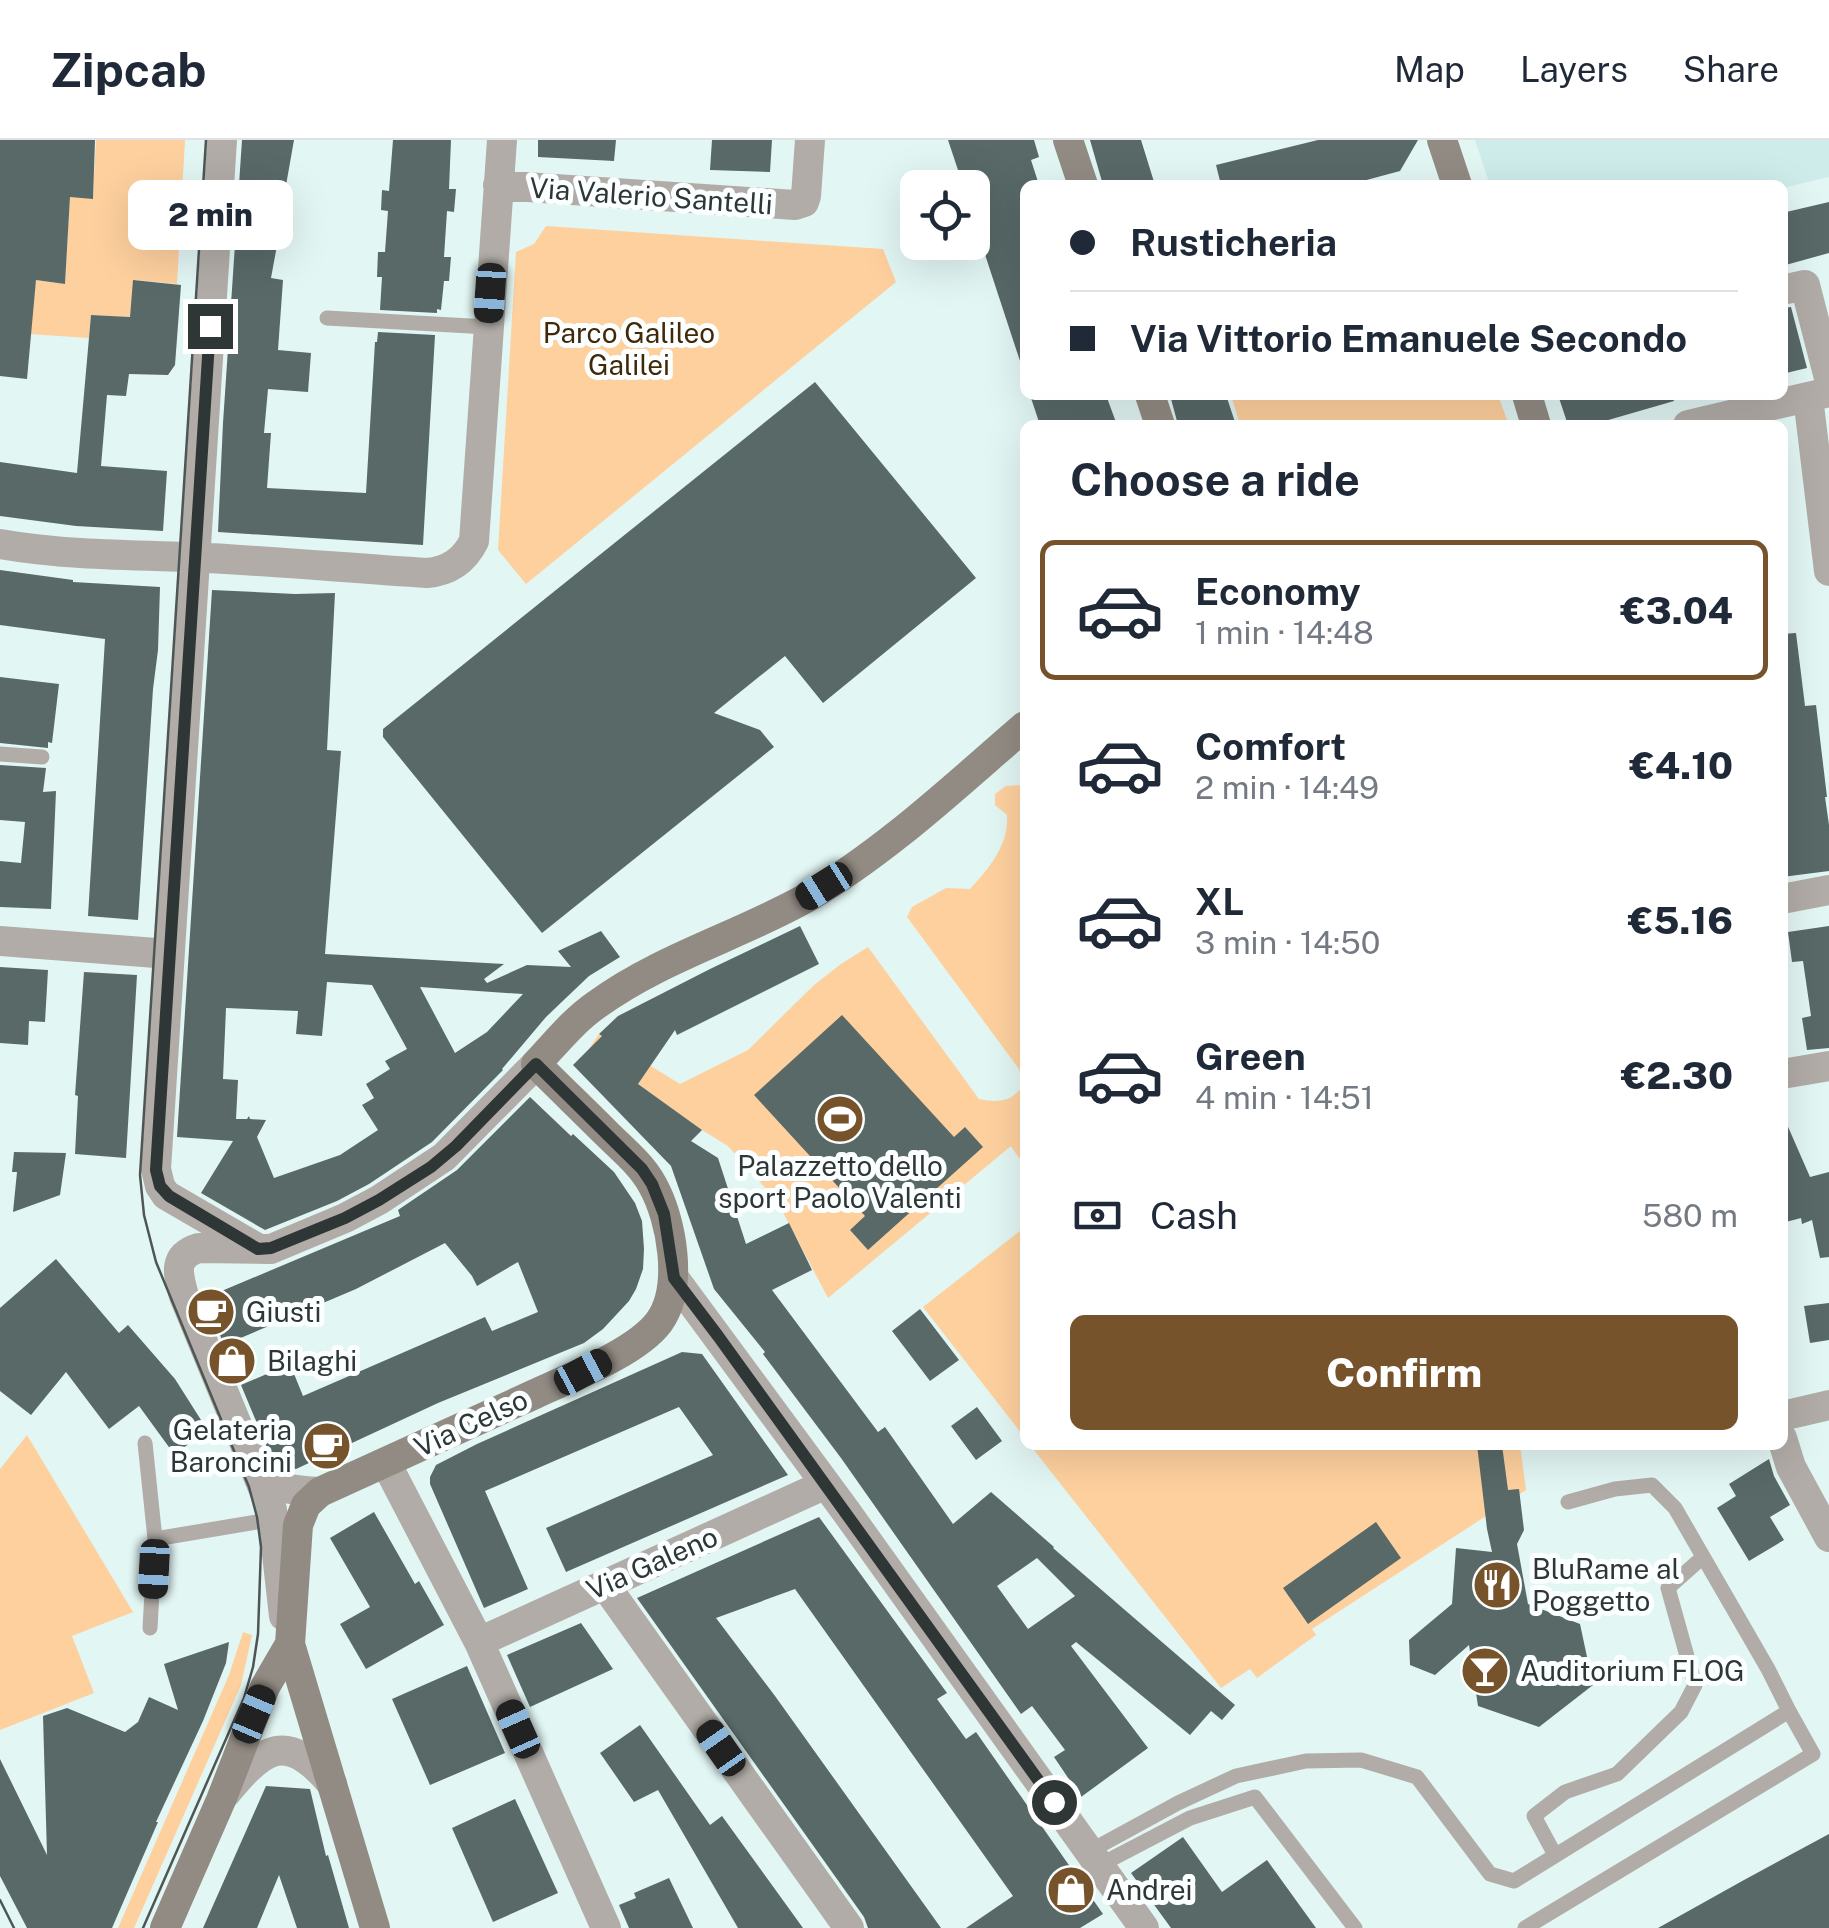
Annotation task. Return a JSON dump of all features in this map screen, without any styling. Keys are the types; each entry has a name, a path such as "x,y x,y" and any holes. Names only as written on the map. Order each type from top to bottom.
{"street":[{"path":"222,140 156,1170 161,1188 174,1200 258,1249"},
{"path":"0,544 93,554 427,573 447,570 464,557 474,542 502,140"},
{"name":"Via Valerio Santelli","path":"498,186 795,205 804,202 806,196 810,140"},
{"path":"1068,140 1081,180"},
{"path":"1442,140 1454,180"},
{"path":"1788,288 1806,284 1822,389 1829,571"},
{"path":"1788,398 1822,389"},
{"path":"1707,420 1781,400"},
{"path":"376,1928 290,1641 282,1606 274,1519 184,1296 179,1267 185,1255 199,1248 258,1249 283,1245 379,1200 456,1146 586,1012 653,970 806,898 880,849 1020,730"},
{"path":"1788,899 1829,890"},
{"path":"0,942 170,954"},
{"name":"Via Celso","path":"320,1492 583,1372 634,1344 662,1316 674,1278 668,1229 652,1184 630,1156 536,1064"},
{"path":"1788,1073 1829,1066"},
{"path":"674,1278 1095,1858 1137,1926"},
{"path":"1788,1415 1829,1405"},
{"path":"1785,1450 1790,1467 1829,1537"},
{"path":"386,1463 479,1642 606,1928"},
{"path":"258,1475 284,1488 320,1492"},
{"name":"Via Galeno","path":"479,1642 826,1484"},
{"path":"165,1928 266,1687 290,1641 298,1525 306,1505 320,1492"},
{"path":"596,1589 823,1928"},
{"path":"596,1589 849,1928"},
{"path":"220,1800 250,1764 276,1750 304,1757 332,1784"}],"lane":[{"path":"328,318 488,326"},
{"path":"0,754 42,757"},
{"path":"146,1443 155,1540 150,1628"},
{"path":"1526,1928 1813,1754 1674,1508 1652,1484 1568,1502"},
{"path":"155,1540 274,1519"},
{"path":"1556,1855 1534,1816 1565,1792 1618,1774 1681,1712 1695,1685 1668,1588 1703,1557"},
{"path":"1095,1858 1178,1803 1236,1776 1306,1761 1361,1760 1417,1778 1490,1874 1514,1881 1789,1711"},
{"path":"1095,1858 1254,1796 1355,1928"}],"shaded area":[{"path":"1475,140 1829,140 1829,177 1788,187 1788,180 1488,180"}],"green space":[{"path":"96,140 185,140 177,284 134,280 130,317 91,315 89,338 29,334 36,280 65,284 70,197 93,198"},
{"name":"Parco Galileo Galilei","path":"546,226 883,249 896,282 526,584 498,550 516,252 534,244"},
{"path":"1232,400 1500,400 1507,420 1238,420"},
{"name":"Palazzetto dello sport Paolo Valenti","path":"1020,785 1020,1073 907,917 912,907 946,888 970,889 991,864 1007,826 1007,815 995,805 995,794 1006,786"},
{"name":"Palazzetto dello sport Paolo Valenti","path":"868,947 979,1099 998,1101 1019,1091 1020,1158 1011,1146 828,1298 777,1201 728,1146 589,1049 599,1034 680,1084 748,1050 814,985"},
{"path":"1020,1231 1020,1432 923,1307"},
{"path":"27,1435 133,1612 72,1636 94,1693 0,1730 0,1469"},
{"path":"1034,1450 1521,1450 1526,1490 1312,1629 1316,1635 1257,1678 1250,1669 1221,1688"},
{"path":"243,1632 252,1635 241,1685 134,1928 118,1928 229,1675"}],"building":[{"path":"0,140 95,140 93,199 70,197 65,284 36,280 27,379 0,376"},
{"path":"242,140 294,140 282,208 288,209 271,278 283,280 278,350 311,353 308,392 268,389 264,433 271,433 267,488 366,493 378,332 435,335 423,545 218,532"},
{"path":"393,140 451,140 449,189 456,189 454,212 447,211 444,257 451,257 449,281 444,281 441,310 437,309 437,313 380,310 382,277 377,277 378,252 385,252 388,211 381,210 382,190 389,191"},
{"path":"538,140 616,140 614,161 538,157"},
{"path":"712,140 772,140 770,172 710,170"},
{"path":"948,140 1034,140 1039,157 1031,160 1037,180 1020,180 1020,361 987,260 990,260 990,170 958,170"},
{"path":"1090,140 1141,140 1153,180 1102,180"},
{"path":"1318,140 1418,140 1400,171 1367,180 1220,180 1216,165"},
{"path":"1829,202 1829,253 1788,264 1788,212"},
{"path":"133,280 181,285 175,365 168,375 129,374 126,396 107,395 101,466 167,471 163,531 0,516 0,462 77,473 91,315 130,317"},
{"path":"1788,307 1807,368 1788,373"},
{"path":"815,382 976,578 823,703 785,656 714,713 760,730 774,747 542,933 383,737 383,729"},
{"path":"1032,400 1108,400 1115,420 1038,420"},
{"path":"1171,400 1228,400 1234,420 1177,420"},
{"path":"1560,400 1674,400 1608,420 1566,420"},
{"path":"0,570 73,582 160,587 138,920 88,916 105,639 0,625"},
{"path":"212,590 335,593 327,750 341,751 325,954 504,964 484,979 487,983 527,965 571,967 558,951 601,931 620,957 589,976 546,1017 503,1070 432,1142 337,1201 265,1230 201,1193 233,1141 177,1137","holes":["327,982 372,985 407,1049 385,1061 390,1069 366,1084 374,1098 362,1105 378,1130 340,1155 274,1178 257,1137 266,1120 249,1116 236,1119 238,1080 223,1079 226,1008 298,1011 296,1034 322,1036","420,987 492,992 523,994 487,1032 455,1053"]},
{"path":"1796,633 1805,706 1816,705 1827,797 1829,871 1788,876 1788,634"},
{"path":"0,677 59,684 52,743 48,742 48,748 0,743"},
{"path":"0,765 46,768 43,792 56,791 51,909 0,907 0,861 21,863 25,822 0,820"},
{"path":"800,926 819,964 677,1035 675,1030 638,1084 702,1130 691,1141 718,1158 746,1244 789,1223 812,1270 772,1290 878,1432 885,1427 953,1524 991,1492 1235,1705 1222,1720 1211,1711 1190,1735 1076,1642 1071,1646 1148,1748 1081,1797 1054,1757 1065,1750 1032,1706 1021,1714 765,1352 714,1289 671,1166 573,1065 618,1016","holes":["1037,1558 1075,1596 1028,1629 997,1586"]},
{"path":"1829,926 1829,1048 1807,1050 1802,1018 1811,1016 1803,961 1792,962 1788,932"},
{"path":"0,967 48,970 45,1022 29,1021 28,1045 0,1043"},
{"path":"84,972 137,975 126,1158 75,1154"},
{"path":"842,1015 954,1137 965,1127 983,1147 868,1250 850,1230 865,1216 754,1095"},
{"path":"530,1097 614,1172 635,1203 642,1221 643,1269 629,1301 584,1343 438,1403 296,1469 274,1464 241,1385 290,1364 303,1396 485,1317 492,1331 538,1312 518,1262 477,1286 445,1243 356,1289 224,1345 205,1298 400,1216 398,1210 457,1170"},
{"path":"1788,1127 1810,1177 1829,1172 1829,1257 1820,1258 1812,1220 1802,1224 1801,1218 1788,1221"},
{"path":"14,1152 66,1153 60,1195 13,1212 17,1172 12,1172"},
{"path":"56,1259 119,1333 128,1325 175,1379 208,1431 174,1454 139,1406 109,1429 66,1372 31,1415 0,1391 0,1308"},
{"path":"1829,1303 1829,1340 1810,1343 1804,1306"},
{"path":"920,1309 959,1360 930,1381 892,1331"},
{"path":"682,1352 702,1354 788,1475 566,1572 546,1528 713,1455 679,1407 485,1491 528,1589 484,1608 430,1484 436,1465"},
{"path":"977,1407 1002,1441 976,1460 951,1426"},
{"path":"1478,1450 1503,1450 1508,1490 1519,1489 1524,1530 1517,1544 1528,1604 1580,1624 1593,1685 1539,1727 1478,1706 1469,1645 1435,1675 1410,1665 1409,1640 1452,1604 1456,1548 1492,1552"},
{"path":"1769,1459 1790,1505 1770,1517 1784,1540 1749,1561 1717,1508 1736,1496 1729,1484"},
{"path":"374,1512 415,1584 419,1581 444,1625 366,1669 340,1624 370,1607 330,1538"},
{"path":"819,1517 947,1693 937,1699 966,1739 976,1732 1103,1914 1080,1928 966,1928 1013,1896 795,1589 716,1618 941,1928 868,1928 864,1917 637,1598"},
{"path":"1376,1522 1401,1558 1308,1624 1283,1588"},
{"path":"581,1623 613,1669 530,1707 507,1655"},
{"path":"229,1642 226,1663 203,1721 112,1928 27,1928 0,1876 0,1759 47,1855 43,1716 67,1708 125,1732 138,1722 149,1697 178,1710 164,1664"},
{"path":"467,1666 505,1753 430,1785 392,1699"},
{"path":"640,1725 710,1825 722,1816 803,1928 738,1928 658,1790 634,1802 600,1753"},
{"path":"266,1786 310,1789 349,1928 297,1928 279,1875 257,1928 203,1928"},
{"path":"515,1799 558,1893 493,1922 452,1828"},
{"path":"1829,1834 1829,1928 1658,1928 1744,1880"},
{"path":"1183,1837 1222,1892 1267,1860 1316,1928 1171,1928 1131,1873"},
{"path":"669,1878 693,1928 629,1928 619,1905 636,1898 634,1893"}],"tram line":[{"path":"143,1928 244,1698 258,1634 261,1547 257,1517 249,1487 156,1262 144,1215 140,1175 206,140"},
{"path":"0,1900 14,1928"}],"place":[{"name":"Palazzetto dello sport Paolo Valenti","path":"840,1119"},
{"name":"Giusti","path":"211,1312"},
{"name":"Bilaghi","path":"232,1361"},
{"name":"Gelateria Baroncini","path":"327,1446"},
{"name":"BluRame al Poggetto","path":"1497,1585"},
{"name":"Auditorium FLOG","path":"1485,1671"},
{"name":"Andrei","path":"1071,1890"}],"route":[{"path":"210,326 156,1170 160,1186 166,1195 258,1249 283,1245 345,1218 431,1167 536,1064 642,1169 660,1200 674,1278 1054,1802"}]}
